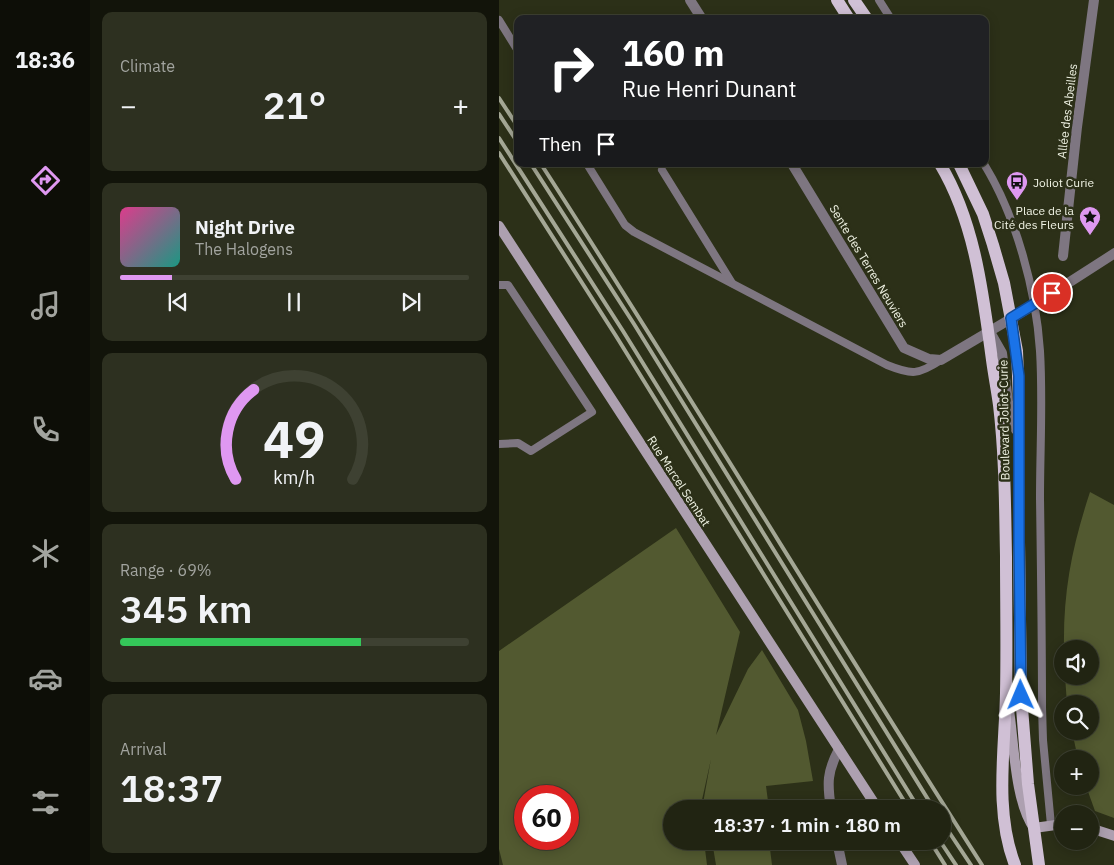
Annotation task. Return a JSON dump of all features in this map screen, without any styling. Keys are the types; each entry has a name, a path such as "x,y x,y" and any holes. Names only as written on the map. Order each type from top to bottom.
{"main road":[{"path":"837,0 846,15"},
{"path":"854,0 864,15"},
{"name":"Boulevard Joliot-Curie","path":"942,167 957,199 966,227 983,296 999,404 1004,476 1006,692 1003,805 1007,844 1015,865"},
{"name":"Boulevard Joliot-Curie","path":"960,167 983,214 999,266 1011,318 1019,376 1021,695 1028,784 1039,865"}],"street":[{"path":"691,0 700,15"},
{"name":"Allée des Abeilles","path":"1063,256 1077,126 1094,0"},
{"name":"Sente des Terres Neuviers","path":"794,167 905,348 929,359 941,360"},
{"name":"Rue Marcel Sembat","path":"499,226 872,800"},
{"path":"941,360 1114,253"},
{"path":"989,330 1002,353 1008,402 1019,441"},
{"path":"1006,692 1018,784 1029,822 1033,828 1054,825"},
{"path":"830,800 828,790 830,766 839,749"},
{"path":"1099,831 1114,836"},
{"path":"839,850 842,865"},
{"path":"905,850 915,865"}],"lane":[{"path":"879,0 888,15"},
{"path":"499,20 514,44"},
{"path":"589,167 625,225 634,232 887,365 905,372 924,371 941,360"},
{"path":"986,167 1013,225 1034,304 1040,352 1043,740 1051,825"},
{"path":"662,170 733,284"},
{"path":"499,285 508,285 592,412 531,451 518,443 499,444"}],"green space":[{"path":"1090,492 1114,505 1114,818 1099,812 1099,805 1093,805 1089,795 1099,795 1099,750 1076,750 1074,740 1099,740 1099,695 1066,695 1066,685 1099,685 1099,640 1064,640 1067,588 1078,532"},
{"path":"676,528 740,632 716,735 748,669 762,650 798,710 813,781 766,786 768,800 704,800 711,759 702,800 663,800 663,850 705,850 707,865 503,865 499,849 499,651"},
{"path":"714,850 770,850 772,865 716,865"}],"railway":[{"path":"499,98 514,121"},
{"path":"499,114 514,137"},
{"path":"499,138 514,161"},
{"path":"499,153 616,336 903,800"},
{"path":"518,167 623,331 913,800"},
{"path":"533,167 634,324 928,800"},
{"path":"543,167 982,865"},
{"path":"951,835 971,865"},
{"path":"936,850 945,865"},
{"path":"946,850 956,865"}],"place":[{"name":"Joliot Curie","path":"1017,201"},
{"name":"Place de la Cité des Fleurs","path":"1090,236"}],"route":[{"path":"1021,695 1019,376 1011,318 1052,293"}]}
